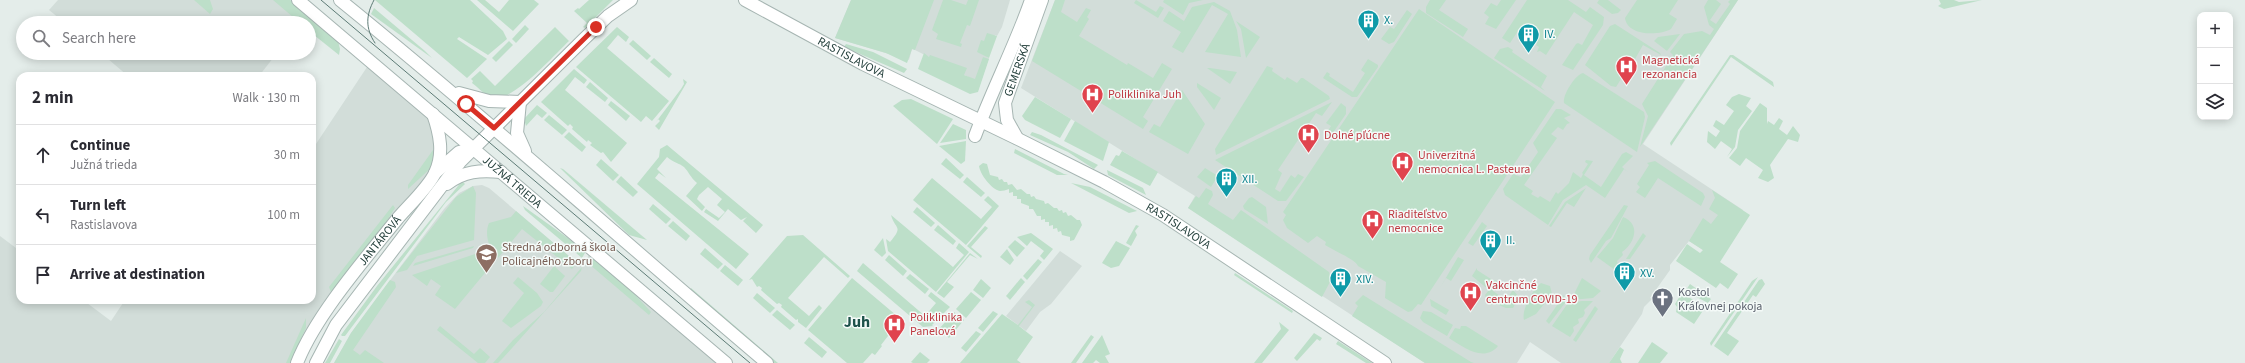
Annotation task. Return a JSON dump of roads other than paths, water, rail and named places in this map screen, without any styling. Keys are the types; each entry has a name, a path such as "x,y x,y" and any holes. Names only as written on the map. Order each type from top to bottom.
{"street":[{"name":"JUŽNÁ TRIEDA","path":"298,0 726,363"},
{"path":"340,0 527,155 640,256 767,363"},
{"path":"494,128 608,16 620,0"},
{"path":"608,16 631,0"},
{"name":"RASTISLAVOVA","path":"745,0 863,64 959,110 986,116 1018,139 1104,182 1178,224 1385,363"},
{"name":"GEMERSKÁ","path":"986,116 992,93 1007,57 1017,39 1031,0"},
{"name":"GEMERSKÁ","path":"1018,139 1012,131 1006,115 1005,107 1042,0"},
{"path":"446,87 464,96 475,99 520,102"},
{"name":"GEMERSKÁ","path":"959,110 968,110 978,106 992,93"},
{"name":"RASTISLAVOVA","path":"959,110 974,125 975,136 982,127 986,116 1007,98"},
{"path":"520,102 517,133 527,155"},
{"name":"JANTÁROVÁ","path":"297,363 304,347 324,315 373,249 434,174 441,153 441,143 434,114"},
{"name":"JANTÁROVÁ","path":"316,363 336,325 435,194 474,148 494,128"},
{"path":"434,174 459,152 474,148"},
{"name":"JANTÁROVÁ","path":"435,194 449,182 468,172 482,170 501,172"}],"tram line":[{"path":"321,0 750,363"},
{"path":"374,0 369,11 368,27 375,43"}],"place":[{"name":"X.","path":"1369,40"},
{"name":"IV.","path":"1529,54"},
{"name":"Magnetická rezonancia","path":"1626,86"},
{"name":"Poliklinika Juh","path":"1093,114"},
{"name":"Dolné pľúcne","path":"1309,154"},
{"name":"Univerzitná nemocnica L. Pasteura","path":"1402,182"},
{"name":"XII.","path":"1226,198"},
{"name":"Riaditeľstvo nemocnice","path":"1372,240"},
{"name":"II.","path":"1490,260"},
{"name":"Stredná odborná škola Policajného zboru","path":"486,274"},
{"name":"XV.","path":"1625,292"},
{"name":"XIV.","path":"1341,298"},
{"name":"Vakcinčné centrum COVID-19","path":"1471,312"},
{"name":"Kostol Kráľovnej pokoja","path":"1662,318"},
{"name":"Poliklinika Panelová","path":"894,344"}],"district":[{"name":"Juh","path":"857,322"}]}
